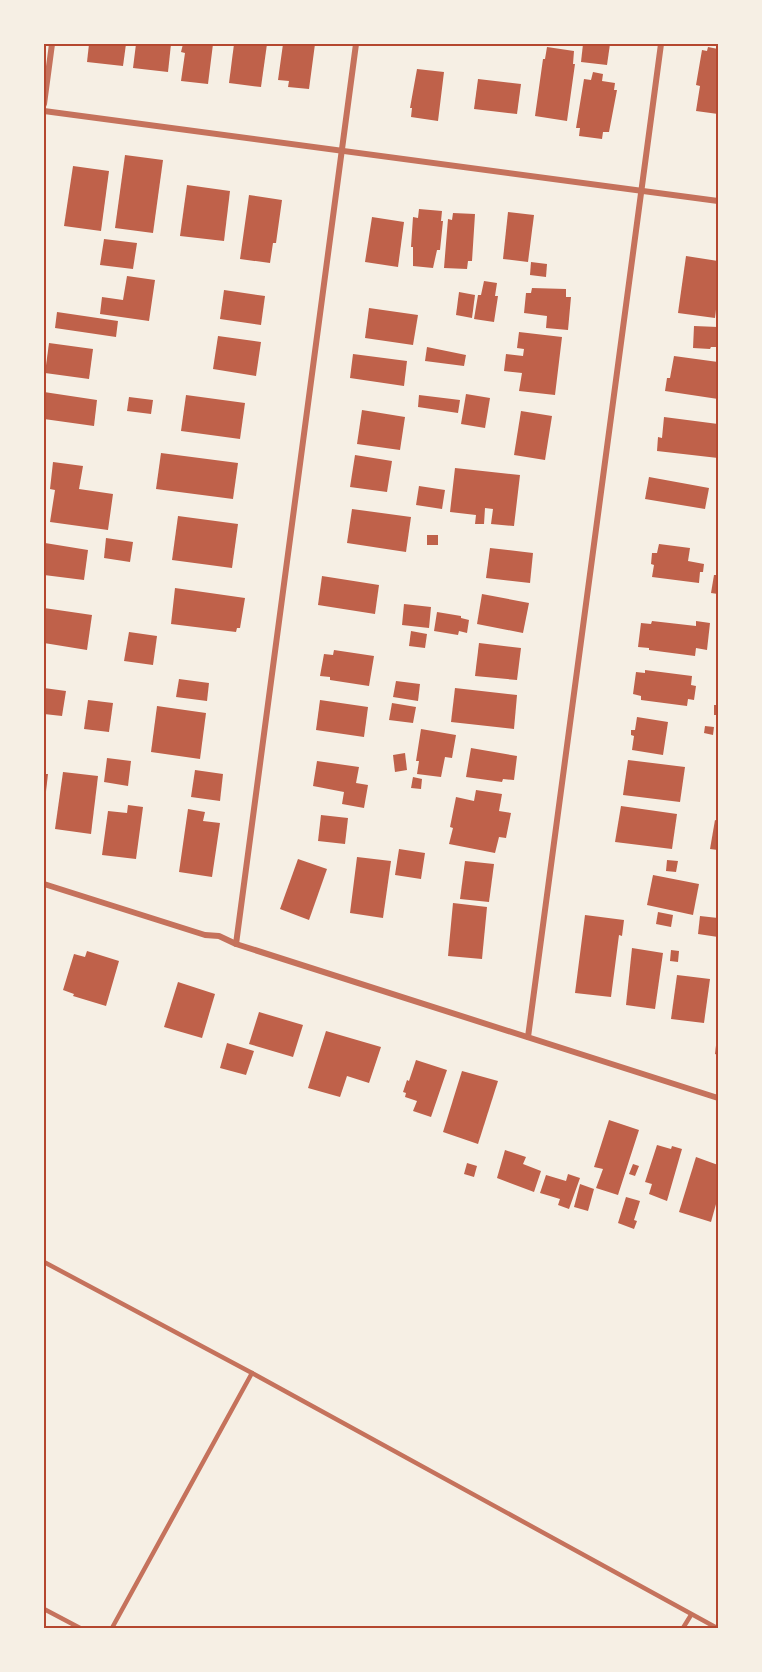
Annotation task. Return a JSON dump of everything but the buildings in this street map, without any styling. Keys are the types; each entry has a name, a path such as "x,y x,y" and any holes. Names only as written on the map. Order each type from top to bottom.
{"street":[{"path":"44,104 52,44"},
{"path":"236,944 356,44"},
{"path":"528,1037 661,44"},
{"path":"44,111 718,201"},
{"path":"44,884 205,935 219,936 236,944 718,1098"}],"lane":[{"path":"44,1262 252,1373 717,1629"},
{"path":"112,1629 252,1373"},
{"path":"44,1609 81,1629"},
{"path":"683,1629 691,1615"}]}
